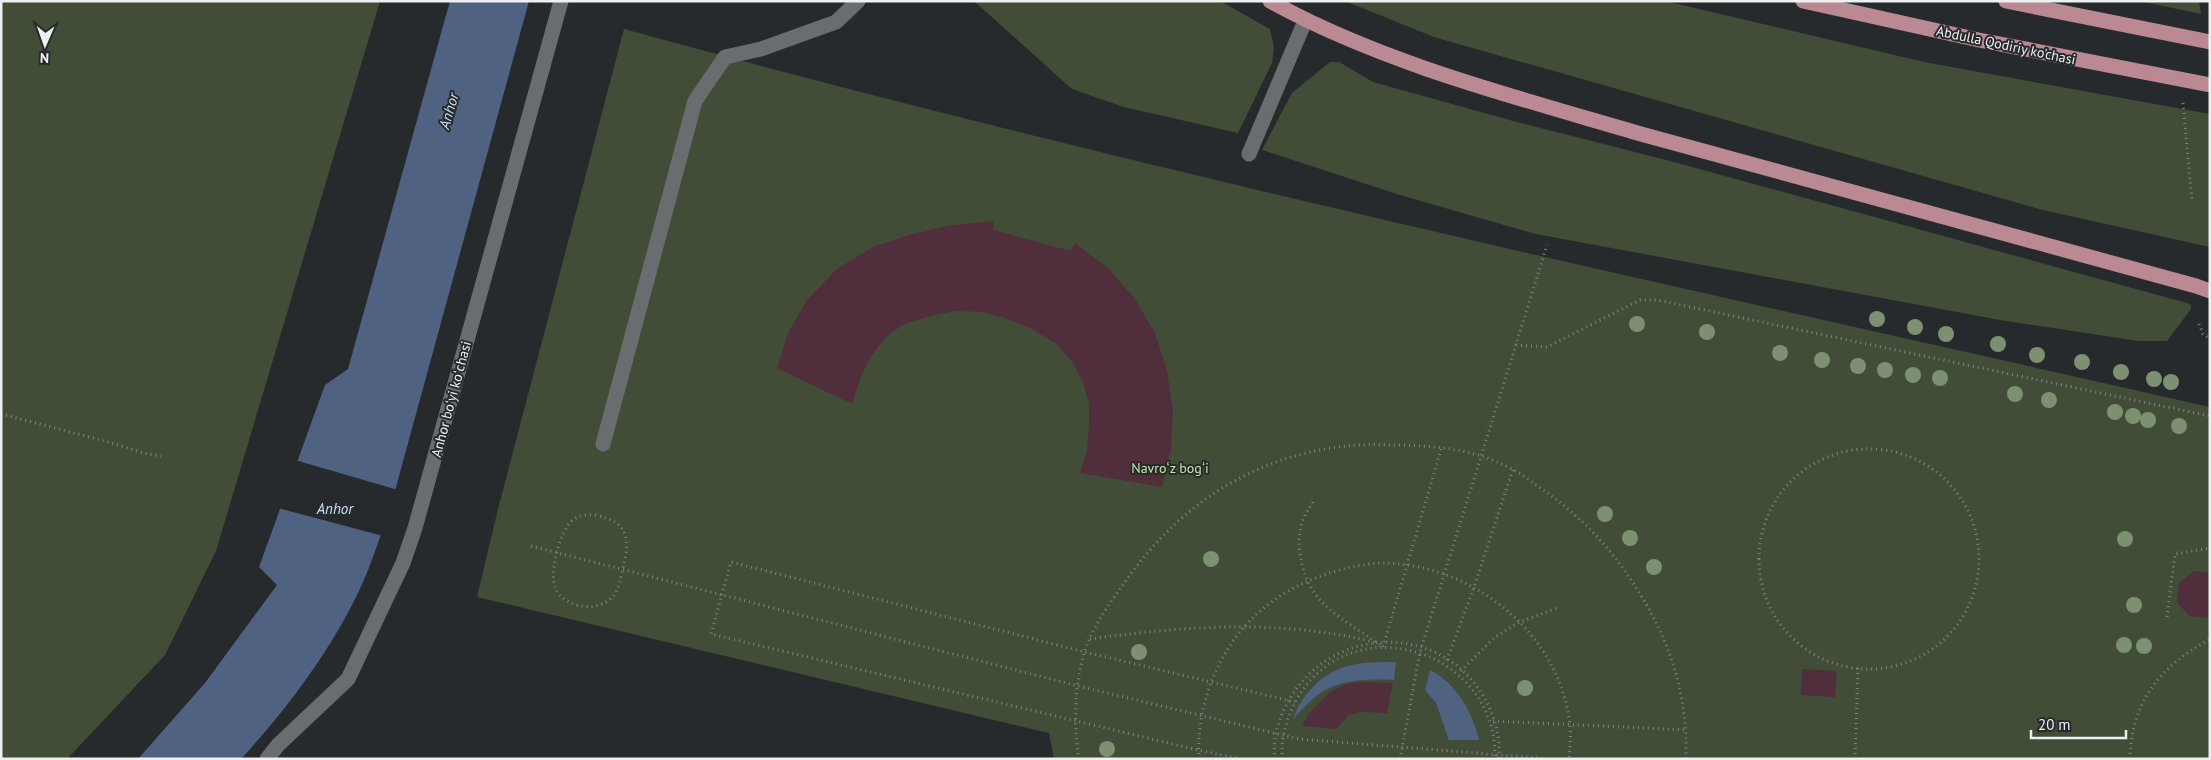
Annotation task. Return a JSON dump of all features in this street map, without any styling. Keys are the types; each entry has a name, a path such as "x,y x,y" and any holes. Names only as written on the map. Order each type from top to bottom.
{"main road":[{"path":"1270,1 1305,21 1355,43 1452,77 1803,180 2210,291"},
{"name":"Abdulla Qodiriy ko'chasi","path":"1803,1 1979,40 2210,85"},
{"path":"2006,1 2210,42"}],"street":[{"name":"Anhor boʻyi koʻchasi","path":"267,759 278,745 348,679 404,563 561,1"},
{"path":"603,444 695,101 725,57 761,49 836,22 858,1"},
{"path":"1249,154 1305,21"}],"path":[{"path":"2183,100 2192,202"},
{"path":"1400,759 1420,652 1443,573 1547,245"},
{"path":"1516,345 1547,347 1640,300 1657,300 2210,416"},
{"path":"2199,324 2203,334 2210,339"},
{"path":"1,414 105,441 143,453 161,456"},
{"path":"1079,759 1076,721 1078,686 1089,639 1128,577 1168,530 1200,501 1233,480 1271,463 1311,451 1358,445 1442,446 1480,456 1513,469 1567,506 1614,555 1650,608 1672,659 1683,697 1687,730 1686,759"},
{"path":"1384,648 1442,446"},
{"path":"1871,448 1905,455 1936,471 1960,495 1975,527 1980,561 1974,595 1958,625 1933,649 1902,664 1858,668 1833,663 1802,647 1778,622 1763,591 1758,557 1764,523 1780,493 1805,469 1837,453 1871,448"},
{"path":"1446,664 1513,469"},
{"path":"1312,502 1302,517 1298,543 1306,582 1319,600 1331,611 1384,648"},
{"path":"582,516 601,516 616,523 626,536 628,547 618,589 608,601 598,606 579,606 564,599 554,585 552,574 557,552 562,532 572,520 582,516"},
{"path":"531,546 721,596 1300,740 1495,757 1551,759"},
{"path":"2167,617 2175,554 2210,548"},
{"path":"1241,759 711,634 731,562 1085,652 1295,702"},
{"path":"1199,759 1198,750 1202,716 1210,682 1236,636 1252,618 1287,590 1306,582 1334,572 1365,565 1386,563 1408,565 1443,573 1474,586 1499,603 1520,622 1546,656 1557,678 1565,701 1570,725 1569,759"},
{"path":"1459,674 1495,636 1520,622 1557,608"},
{"path":"1089,639 1200,627 1247,626 1305,629 1342,634 1376,642"},
{"path":"2130,759 2134,728 2147,693 2160,676 2181,656 2210,639"},
{"path":"1275,759 1277,731 1284,709 1296,688 1312,670 1330,657 1352,647 1376,642 1399,642 1422,647 1443,656 1462,670 1478,687 1490,707 1497,730 1499,759"},
{"path":"1282,759 1283,736 1288,718 1295,702 1309,682 1327,667 1348,655 1384,648 1420,652 1446,664 1459,674 1474,690 1490,721 1495,757"},
{"path":"1855,759 1858,668"},
{"path":"1490,721 1687,730"}],"green space":[{"path":"1,1 380,1 216,551 165,655 67,759 1,759"},
{"path":"974,1 1220,1 1270,29 1274,47 1272,63 1238,133 1124,107 1072,89"},
{"path":"1345,1 1665,1 1924,62 2210,114 2210,247 2043,210 1434,37"},
{"path":"2140,1 2199,1 2201,14"},
{"name":"Navroʻz bogʻi","path":"624,29 821,82 1216,180 1613,273 2210,407 2210,759 1054,759 1049,733 477,597 497,513"},
{"path":"1330,62 1339,62 1373,82 1513,121 1674,162 2187,303 2191,305 2191,309 2167,341 2138,341 2000,320 1536,234 1400,195 1262,150 1292,93"}],"water":[{"name":"Anhor","path":"450,1 529,1 393,498 364,579 341,626 315,666 272,723 241,759 138,759 205,683 277,585 259,567 325,385 348,369"},
{"path":"1396,662 1394,680 1363,680 1337,685 1315,697 1293,720 1298,706 1306,695 1322,679 1332,673 1341,668 1361,663"},
{"path":"1430,670 1448,683 1462,699 1468,709 1479,740 1449,740 1436,703 1425,690"}],"pier":[{"path":"295,460 398,490 383,536 278,508"}],"building":[{"path":"994,221 993,230 1071,251 1075,243 1108,268 1135,299 1155,333 1167,371 1173,410 1171,448 1162,487 1080,473 1087,449 1089,426 1089,404 1083,382 1072,361 1055,343 1032,329 1005,318 982,312 956,311 904,324 886,337 871,356 860,379 852,404 777,368 788,333 807,300 837,269 873,247 912,234 952,225"},
{"path":"2194,571 2210,573 2210,617 2207,618 2189,616 2177,602 2179,583"},
{"path":"1802,669 1837,671 1835,697 1801,695"},
{"path":"1362,682 1393,683 1387,713 1360,712 1349,715 1336,729 1302,726 1309,713 1330,692 1346,684"}]}
